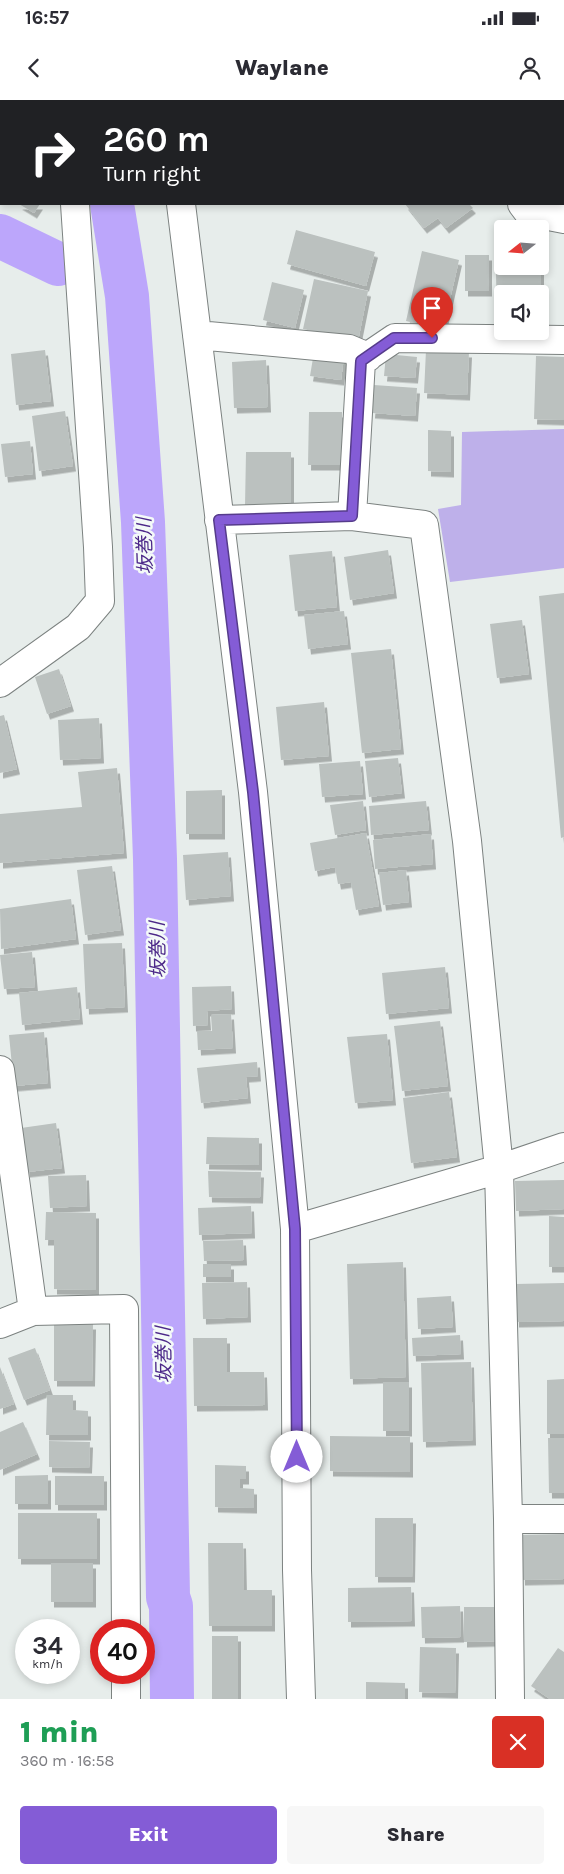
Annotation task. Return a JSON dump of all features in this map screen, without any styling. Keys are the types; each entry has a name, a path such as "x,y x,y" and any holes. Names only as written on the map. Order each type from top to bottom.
{"street":[{"path":"0,683 78,627 100,601 75,205"},
{"path":"181,205 253,792 295,1229 301,1699"},
{"path":"523,205 528,212 564,219"},
{"path":"197,335 349,349 368,357"},
{"path":"352,516 361,361 394,338 564,340"},
{"path":"219,520 352,516 424,525 467,840 499,1169 508,1519 510,1699"},
{"path":"0,1070 33,1311"},
{"path":"295,1229 499,1169 564,1147"},
{"path":"0,1324 33,1311 124,1309 126,1619"},
{"path":"508,1519 564,1519"},
{"path":"126,1684 126,1699"}],"shaded area":[{"path":"564,429 564,568 450,582 438,509 461,505 462,432"}],"building":[{"path":"21,205 39,205 34,213"},
{"path":"406,205 470,205 473,208 446,228 438,218 424,228"},
{"path":"296,230 375,252 366,286 287,264"},
{"path":"422,251 459,260 443,330 406,321"},
{"path":"465,255 489,255 489,291 465,291"},
{"path":"496,275 541,275 541,285 496,285"},
{"path":"314,279 368,291 358,341 303,329"},
{"path":"272,282 304,290 295,328 263,320"},
{"path":"45,350 51,401 16,405 11,354"},
{"path":"426,350 469,352 467,395 424,393"},
{"path":"314,352 344,357 341,380 310,376"},
{"path":"386,354 417,357 415,378 384,376"},
{"path":"536,356 564,357 564,420 534,419"},
{"path":"266,360 268,407 234,408 232,362"},
{"path":"374,385 417,388 415,416 372,413"},
{"path":"65,411 73,466 39,471 32,416"},
{"path":"309,412 342,412 342,465 308,465"},
{"path":"428,430 451,431 451,472 428,471"},
{"path":"30,441 33,474 5,477 1,444"},
{"path":"246,452 291,452 291,507 245,506"},
{"path":"388,550 394,593 350,600 344,557"},
{"path":"332,551 337,607 295,611 289,555"},
{"path":"564,593 564,837 561,838 539,596"},
{"path":"344,611 348,644 308,649 304,615"},
{"path":"522,620 529,674 497,678 490,624"},
{"path":"391,649 401,749 362,753 351,653"},
{"path":"59,669 71,706 47,714 35,677"},
{"path":"324,702 329,756 281,760 276,707"},
{"path":"4,715 17,769 0,773 0,716"},
{"path":"99,718 101,758 60,760 58,720"},
{"path":"398,758 402,793 369,797 365,761"},
{"path":"360,761 363,794 322,797 319,764"},
{"path":"117,768 124,853 0,863 0,814 82,807 78,772"},
{"path":"222,790 222,834 186,834 186,791"},
{"path":"363,801 366,830 335,835 330,805"},
{"path":"426,801 429,830 371,835 369,806"},
{"path":"366,833 379,906 356,910 351,882 338,884 335,867 315,871 310,843"},
{"path":"431,834 433,864 375,869 373,840"},
{"path":"228,852 231,896 186,900 183,855"},
{"path":"112,866 121,930 85,935 77,870"},
{"path":"406,870 409,902 383,905 379,873"},
{"path":"71,899 76,939 1,949 0,909"},
{"path":"122,943 125,1007 86,1009 83,944"},
{"path":"32,952 35,987 4,989 0,955"},
{"path":"445,967 449,1008 386,1014 382,973"},
{"path":"231,986 232,1009 207,1011 208,1025 193,1026 192,987"},
{"path":"77,987 80,1019 22,1025 19,993"},
{"path":"231,1014 233,1048 198,1050 197,1031 212,1031 211,1015"},
{"path":"440,1021 448,1086 402,1091 394,1026"},
{"path":"44,1032 48,1083 14,1086 9,1035"},
{"path":"387,1034 393,1100 355,1103 347,1037"},
{"path":"257,1062 258,1076 246,1077 248,1098 201,1103 197,1068"},
{"path":"449,1092 457,1157 411,1163 403,1098"},
{"path":"56,1123 62,1168 27,1172 21,1128"},
{"path":"207,1137 259,1138 259,1165 206,1164"},
{"path":"208,1171 261,1172 260,1198 209,1197"},
{"path":"86,1175 87,1206 50,1208 48,1176"},
{"path":"564,1180 564,1209 516,1211 515,1181"},
{"path":"251,1206 252,1233 199,1235 198,1208"},
{"path":"46,1212 96,1213 96,1290 54,1289 54,1240 45,1240"},
{"path":"549,1216 564,1217 564,1267 549,1267"},
{"path":"243,1240 244,1260 204,1261 203,1241"},
{"path":"403,1262 406,1377 350,1379 347,1264"},
{"path":"203,1264 231,1264 231,1277 203,1277"},
{"path":"247,1282 248,1317 203,1319 202,1283"},
{"path":"564,1283 564,1321 516,1322 515,1284"},
{"path":"451,1296 453,1327 418,1329 417,1298"},
{"path":"54,1324 93,1324 92,1381 54,1381"},
{"path":"460,1335 461,1354 413,1356 412,1338"},
{"path":"193,1338 227,1338 227,1372 264,1372 265,1405 194,1406"},
{"path":"35,1348 50,1390 24,1400 8,1358"},
{"path":"471,1362 473,1440 423,1442 421,1363"},
{"path":"0,1367 14,1404 0,1409"},
{"path":"564,1379 564,1434 547,1434 547,1380"},
{"path":"383,1382 409,1382 409,1431 383,1431"},
{"path":"47,1395 73,1395 73,1410 88,1411 88,1435 46,1435"},
{"path":"23,1422 37,1454 0,1470 0,1432"},
{"path":"330,1436 410,1437 410,1472 330,1471"},
{"path":"548,1438 564,1438 564,1493 549,1493"},
{"path":"49,1441 90,1442 89,1468 49,1467"},
{"path":"215,1465 246,1466 246,1479 240,1479 240,1488 254,1489 254,1508 215,1507"},
{"path":"48,1475 48,1504 15,1504 15,1476"},
{"path":"55,1476 104,1476 104,1505 55,1505"},
{"path":"18,1513 97,1513 97,1559 18,1559"},
{"path":"375,1518 413,1518 412,1577 375,1577"},
{"path":"564,1534 564,1579 522,1580 521,1535"},
{"path":"208,1543 243,1543 244,1590 272,1590 272,1626 209,1626"},
{"path":"51,1563 93,1563 93,1602 51,1602"},
{"path":"411,1587 412,1621 348,1622 348,1588"},
{"path":"460,1606 461,1637 422,1638 421,1607"},
{"path":"464,1607 496,1607 497,1641 464,1642"},
{"path":"212,1636 238,1636 238,1699 212,1699"},
{"path":"420,1647 456,1648 455,1693 419,1692"},
{"path":"558,1648 564,1652 564,1699 550,1699 531,1686"},
{"path":"366,1682 405,1683 405,1699 366,1699"}],"waterway":[{"name":"坂巻川","path":"112,205 127,296 143,522 155,859 168,1597 171,1606 172,1699"},
{"path":"0,236 58,264"}],"route":[{"path":"297,1457 295,1229 253,792 219,520 352,516 361,361 394,338 432,338"}]}
